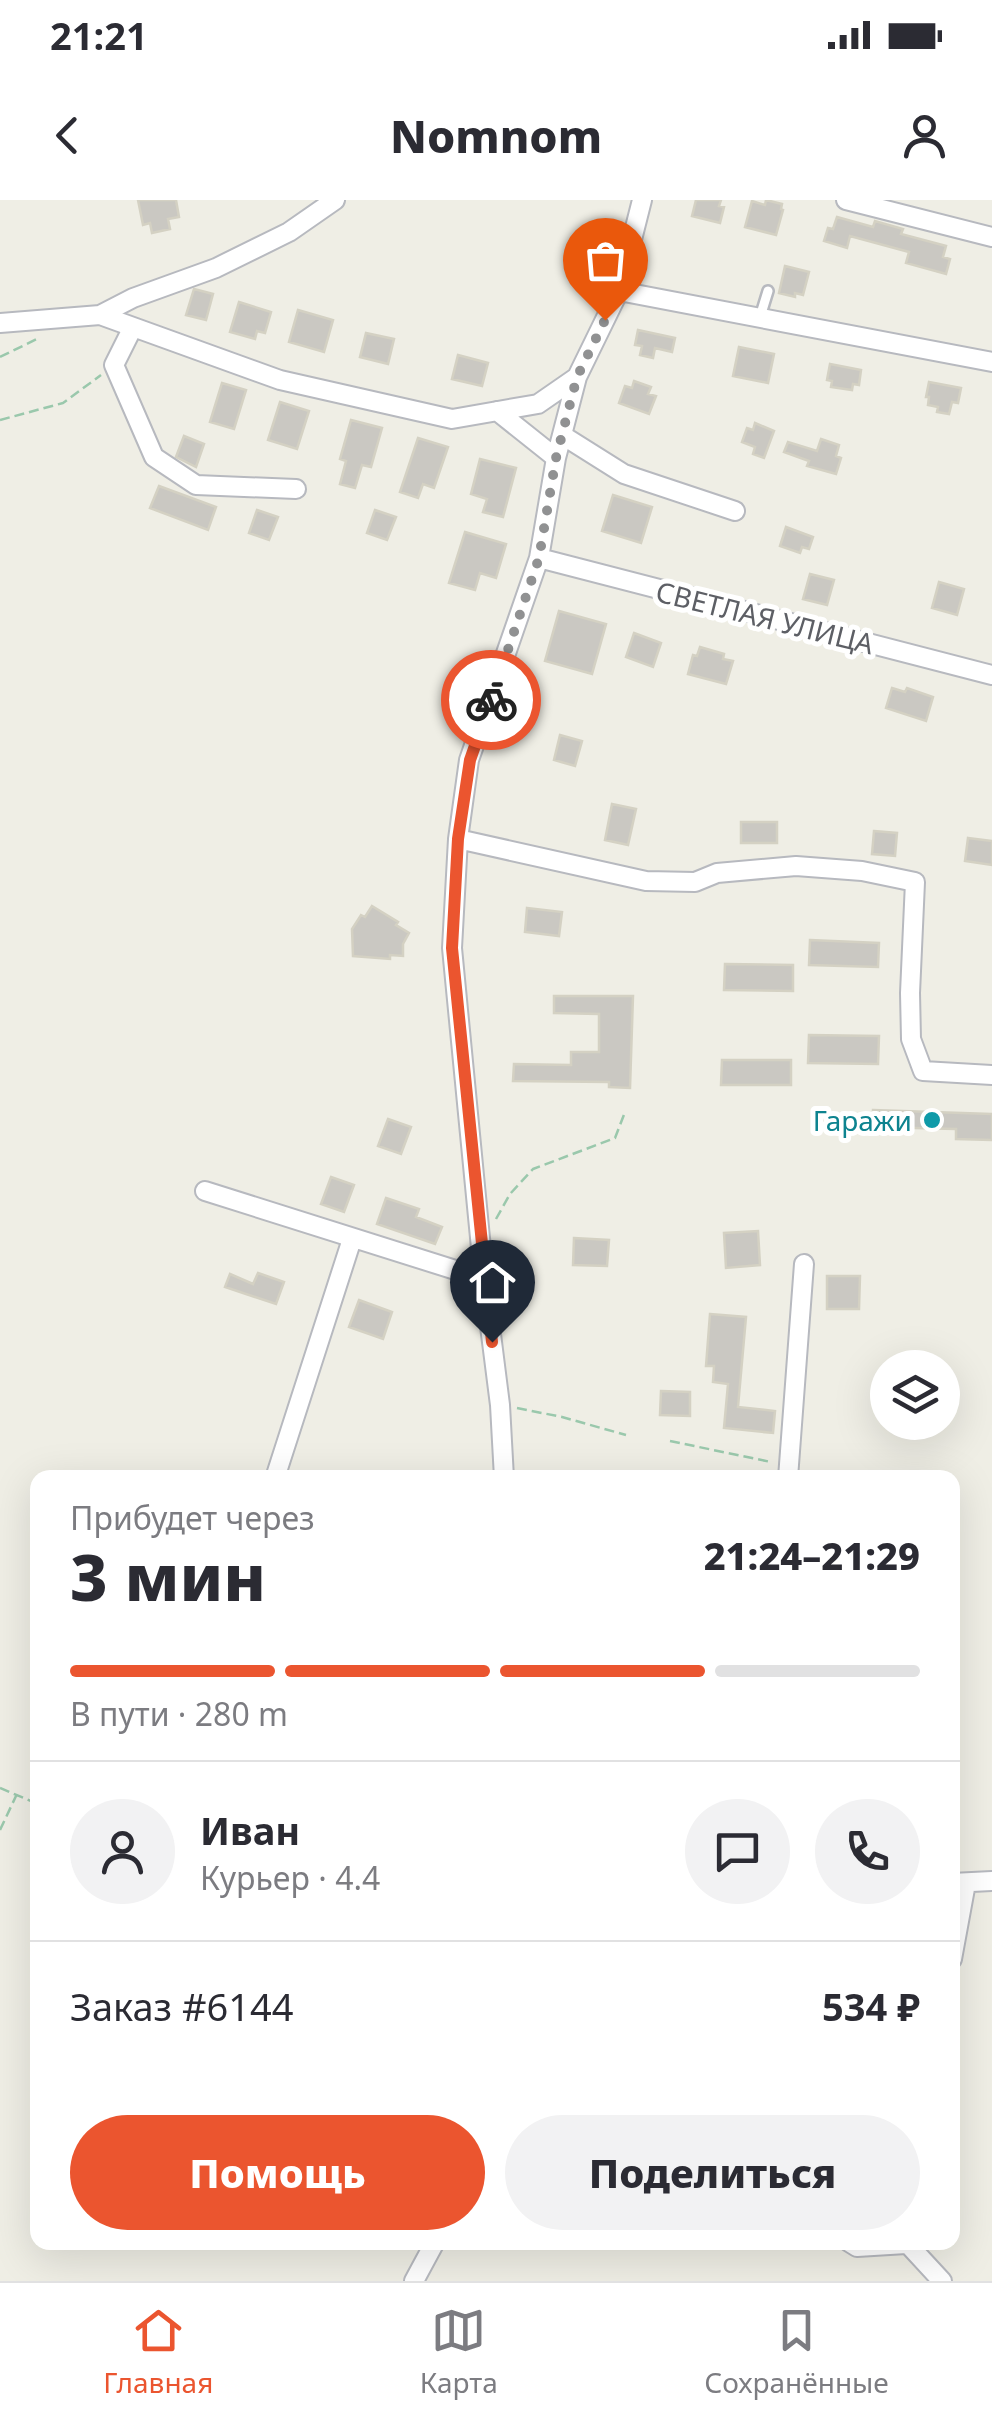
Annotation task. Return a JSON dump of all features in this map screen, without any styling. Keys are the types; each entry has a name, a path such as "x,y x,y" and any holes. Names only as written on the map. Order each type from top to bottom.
{"street":[{"path":"0,322 100,315 133,298 216,268 288,232 335,200"},
{"path":"504,1470 452,948 458,839 470,760 539,558 556,458 577,377 619,291 642,200"},
{"path":"846,200 992,237"},
{"path":"619,291 988,361"},
{"path":"100,315 280,380 452,419 538,404 577,377"},
{"path":"133,327 114,365 154,457 196,486 296,489"},
{"path":"497,411 556,458"},
{"path":"562,435 624,474 735,511"},
{"name":"СВЕТЛАЯ УЛИЦА","path":"539,558 992,675"},
{"path":"458,839 646,881 694,882 717,874 796,866 862,871 915,882 911,1040 923,1072 992,1074"},
{"path":"205,1191 484,1278"},
{"path":"278,1470 352,1238"},
{"path":"788,1470 804,1264"},
{"path":"960,1883 992,1881"},
{"path":"414,2281 431,2250"},
{"path":"913,2250 942,2281"}],"lane":[{"path":"760,318 768,290"}],"path":[{"path":"0,420 63,403 114,365"},
{"path":"493,1225 510,1194 533,1169 615,1138 625,1112"},
{"path":"500,1405 626,1435"},
{"path":"670,1441 784,1470"},
{"path":"0,1788 30,1801"},
{"path":"0,1830 16,1796"}],"building":[{"path":"138,200 176,200 179,217 168,219 170,229 152,233 150,223 143,225"},
{"path":"696,200 721,200 719,206 724,207 720,223 692,216"},
{"path":"766,200 782,204 776,235 745,227 752,201 765,205"},
{"path":"837,217 873,227 875,221 903,229 901,234 946,246 943,257 950,259 946,274 906,263 909,252 850,236 847,248 824,241"},
{"path":"785,266 809,272 803,295 779,293"},
{"path":"194,289 213,294 206,320 186,315"},
{"path":"239,302 271,312 265,333 257,331 255,339 230,332"},
{"path":"298,310 333,320 324,352 289,342"},
{"path":"638,330 675,338 672,352 655,348 653,358 640,355 642,346 635,345"},
{"path":"366,333 394,339 388,364 360,357"},
{"path":"739,347 774,354 768,383 733,376"},
{"path":"458,355 488,363 482,386 452,379"},
{"path":"830,364 861,370 859,385 853,384 852,390 831,387 832,381 827,380"},
{"path":"634,381 651,387 648,394 656,396 649,414 619,403 625,386 632,388"},
{"path":"929,382 961,388 958,403 952,402 949,414 928,405"},
{"path":"222,383 246,390 234,429 210,422"},
{"path":"280,402 309,411 297,449 268,440"},
{"path":"351,420 382,428 371,467 362,465 355,488 340,484 346,461 340,459"},
{"path":"755,423 774,431 764,458 753,454 755,447 742,442 747,428 753,430"},
{"path":"184,436 204,444 196,467 176,457"},
{"path":"418,438 448,447 434,488 423,484 418,498 400,492"},
{"path":"821,439 839,445 836,456 841,458 836,474 807,466 809,461 784,452 788,442 817,451"},
{"path":"480,459 516,468 503,517 483,512 487,499 471,494"},
{"path":"159,486 216,507 208,530 150,508"},
{"path":"613,495 652,507 641,543 602,531"},
{"path":"257,510 278,517 269,540 249,533"},
{"path":"375,510 396,517 387,540 367,533"},
{"path":"786,527 813,537 809,549 802,547 800,553 780,546"},
{"path":"465,532 506,544 496,578 480,573 475,590 449,583"},
{"path":"810,574 834,580 827,605 803,599"},
{"path":"939,582 964,589 957,615 932,608"},
{"path":"559,611 606,624 592,674 545,661"},
{"path":"634,633 661,643 653,667 626,657"},
{"path":"700,647 733,661 726,684 688,674 693,655 697,656"},
{"path":"892,688 905,692 907,688 933,697 926,721 886,708"},
{"path":"560,735 582,741 575,766 554,760"},
{"path":"612,804 636,809 628,845 605,840"},
{"path":"741,822 777,822 777,843 741,843"},
{"path":"874,831 897,833 895,856 872,854"},
{"path":"968,838 992,841 992,865 965,861"},
{"path":"372,906 409,933 403,944 403,956 353,956 352,929"},
{"path":"527,908 562,912 559,936 525,932"},
{"path":"810,940 879,943 878,967 809,965"},
{"path":"725,964 793,965 793,991 724,990"},
{"path":"554,996 633,996 630,1088 609,1087 609,1082 513,1081 514,1064 571,1065 571,1052 599,1052 599,1014 554,1013"},
{"path":"809,1035 879,1036 878,1064 808,1063"},
{"path":"722,1060 791,1060 791,1085 721,1085"},
{"name":"Гаражи","path":"873,1110 992,1114 992,1140 956,1139 956,1129 872,1127"},
{"path":"388,1119 411,1127 401,1154 378,1146"},
{"path":"331,1177 354,1185 344,1212 321,1204"},
{"path":"386,1198 419,1209 416,1217 442,1227 435,1244 377,1224"},
{"path":"758,1231 760,1265 726,1268 724,1233"},
{"path":"574,1238 609,1240 607,1266 573,1265"},
{"path":"258,1273 284,1282 276,1304 225,1287 230,1274 253,1284"},
{"path":"827,1276 860,1276 859,1309 827,1309"},
{"path":"359,1300 392,1312 383,1339 349,1327"},
{"path":"710,1314 746,1317 738,1407 775,1411 773,1433 724,1428 728,1384 713,1382 714,1366 706,1366"},
{"path":"661,1391 690,1392 690,1416 660,1415"}],"way so far":[{"path":"491,700 539,558 556,458 577,377 605,320"}],"place":[{"name":"Гаражи","path":"932,1120"}],"route":[{"path":"491,700 470,760 458,839 452,948 492,1342"}]}
